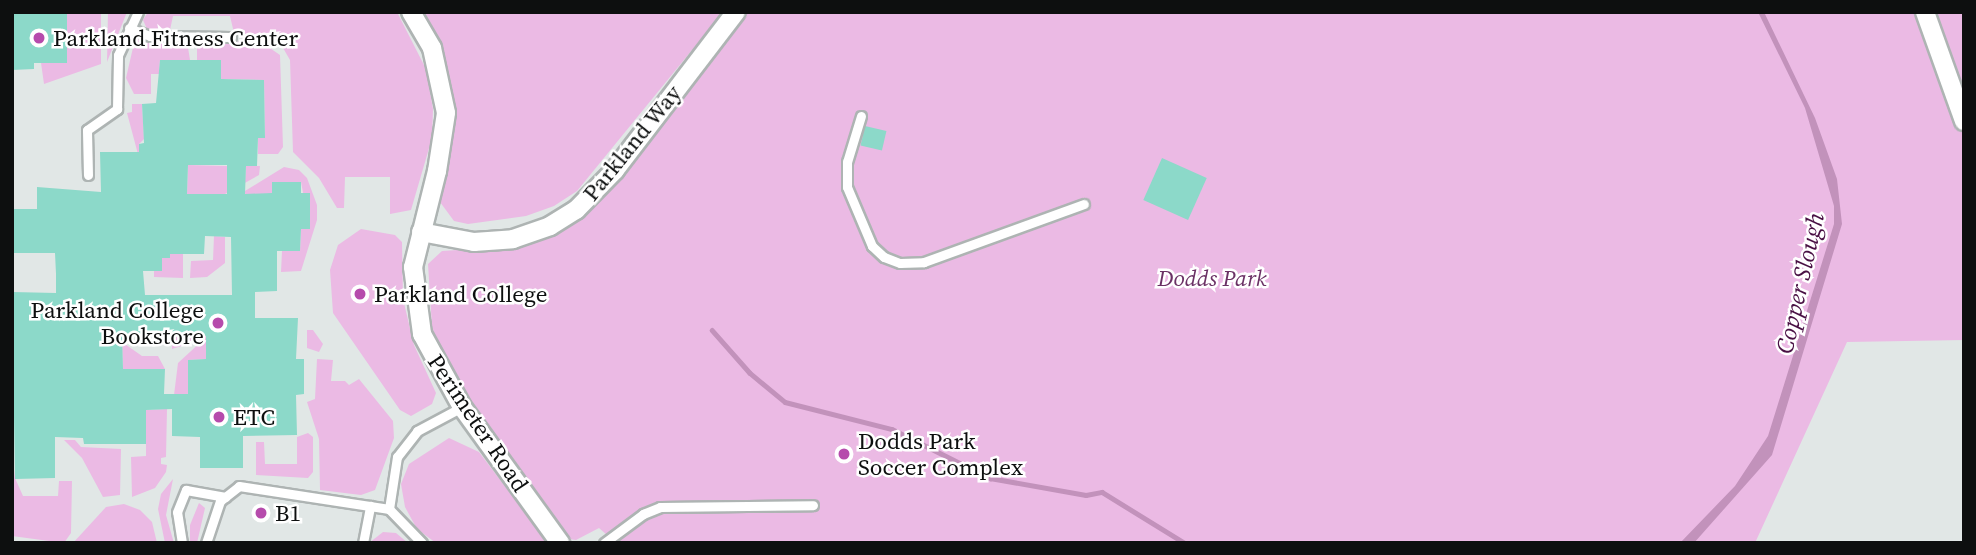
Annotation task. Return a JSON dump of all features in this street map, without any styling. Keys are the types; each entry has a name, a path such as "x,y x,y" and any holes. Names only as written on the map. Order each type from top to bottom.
{"street":[{"name":"Perimeter Road","path":"411,12 432,48 446,113 438,171 413,267 416,310 431,357 462,407 560,543"},
{"name":"Parkland Way","path":"421,232 474,242 501,240 532,234 576,210 615,170 736,12"},
{"path":"1925,12 1964,121"}],"lane":[{"path":"88,175 87,130 117,109 118,55 138,12"},
{"path":"129,28 150,36 231,37"},
{"path":"861,116 847,162 847,187 872,246 884,257 900,263 924,262 1084,204"},
{"path":"389,509 397,457 417,431 462,407"},
{"path":"206,543 225,497 239,486 389,509 422,543"},
{"path":"182,543 177,512 186,490 225,497"},
{"path":"604,543 643,514 660,508 813,505"},
{"path":"363,543 370,506"}],"green space":[{"path":"67,12 101,12 101,64 44,84 41,63 67,63"},
{"path":"108,12 127,12 107,62"},
{"path":"148,12 397,12 426,69 433,109 432,138 411,210 390,214 390,177 345,177 344,208 337,208 319,178 293,152 290,60 279,41 234,33 230,16 173,16 170,30 147,29 143,20"},
{"name":"Dodds Park","path":"421,12 1964,12 1964,340 1847,342 1755,543 616,543 599,528 576,540 569,539 451,377 432,327 428,264 442,251 489,248 549,234 710,58 692,50 577,191 554,206 526,216 468,224 454,221 440,202 452,125 451,88 443,54"},
{"path":"135,39 187,41 190,60 160,60 159,74 151,74 151,94 134,94 126,78"},
{"path":"197,41 261,42 280,55 283,147 278,154 258,154 258,138 265,138 264,80 225,79 220,85 221,60 197,60"},
{"path":"132,104 142,104 144,139 139,144 139,158 127,113 132,112"},
{"path":"188,165 227,166 227,181 245,181 246,166 260,166 259,175 225,194 187,194"},
{"path":"284,167 299,170 307,178 317,205 317,220 301,271 281,272 282,251 300,251 301,229 310,229 301,182 272,200 240,194"},
{"path":"361,229 395,235 402,242 403,299 414,345 436,393 432,404 411,416 400,410 333,313 330,270 338,245"},
{"path":"214,236 225,237 225,263 207,277 190,278 191,261 213,260"},
{"path":"170,254 183,254 183,278 154,277 154,271 162,271 162,258"},
{"path":"190,303 195,331 191,343 172,349 172,337 189,336"},
{"path":"208,303 206,359 188,360 188,394 174,395 178,363 203,340"},
{"path":"307,330 313,330 323,344 319,352 307,348"},
{"path":"122,342 142,356 158,356 165,369 123,369"},
{"path":"317,359 333,360 331,381 345,381 349,385 359,379 393,421 394,438 375,490 361,495 320,490 319,439 307,402 315,399"},
{"path":"167,409 166,457 161,458 161,464 167,465 166,472 155,488 132,497 131,457 146,456 146,410"},
{"path":"308,433 313,437 313,472 308,478 256,475 256,442 264,442 265,464 297,464 297,437"},
{"path":"449,438 479,452 548,543 436,543 417,529 405,507 401,484 409,464"},
{"path":"64,440 75,440 81,447 121,449 120,495 103,497 82,458"},
{"path":"12,454 15,478 23,496 58,496 59,481 72,481 71,533 64,543 12,536"},
{"path":"173,479 166,515 174,543 165,543 158,509 161,494"},
{"path":"199,503 205,508 197,543 190,543 190,525"},
{"path":"124,504 140,510 152,522 157,543 73,543 106,507"},
{"path":"383,532 396,533 408,543 369,543"}],"shaded area":[{"path":"1758,12 1764,12 1815,118 1837,179 1842,224 1772,455 1694,543 1680,543 1735,486 1768,436 1834,224 1834,206 1805,108"}],"building":[{"name":"Parkland Fitness Center","path":"12,12 67,12 67,63 34,63 34,69 12,70"},
{"path":"160,60 221,60 221,79 264,80 265,138 258,138 257,166 246,166 245,194 272,193 272,182 301,182 301,193 310,193 310,229 301,229 300,251 277,251 277,291 255,292 255,318 298,318 296,359 304,359 304,394 296,395 297,435 243,436 243,468 200,468 200,437 172,436 172,409 146,410 146,444 84,444 83,438 55,437 55,478 15,479 12,292 56,293 56,274 55,253 12,253 12,209 37,209 37,187 101,192 100,152 139,152 139,144 144,143 142,104 156,103","holes":["188,165 227,165 227,194 187,194","205,236 231,237 232,295 145,295 143,271 162,271 162,258 170,258 170,254 204,254","122,334 206,336 206,359 188,360 188,394 164,394 165,369 123,369"]},
{"path":"865,126 886,131 882,150 861,145"},
{"path":"1162,158 1207,178 1188,220 1143,200"}],"waterway":[{"path":"712,330 750,373 785,402 892,429 990,478 1086,495 1102,492 1185,543"}],"place":[{"name":"Parkland Fitness Center","path":"39,38"},
{"name":"Parkland College","path":"360,294"},
{"name":"Parkland College Bookstore","path":"218,323"},
{"name":"ETC","path":"219,417"},
{"name":"Dodds Park Soccer Complex","path":"844,454"},
{"name":"B1","path":"261,513"}],"water label":[{"name":"Copper Slough","path":"1800,283"}]}
